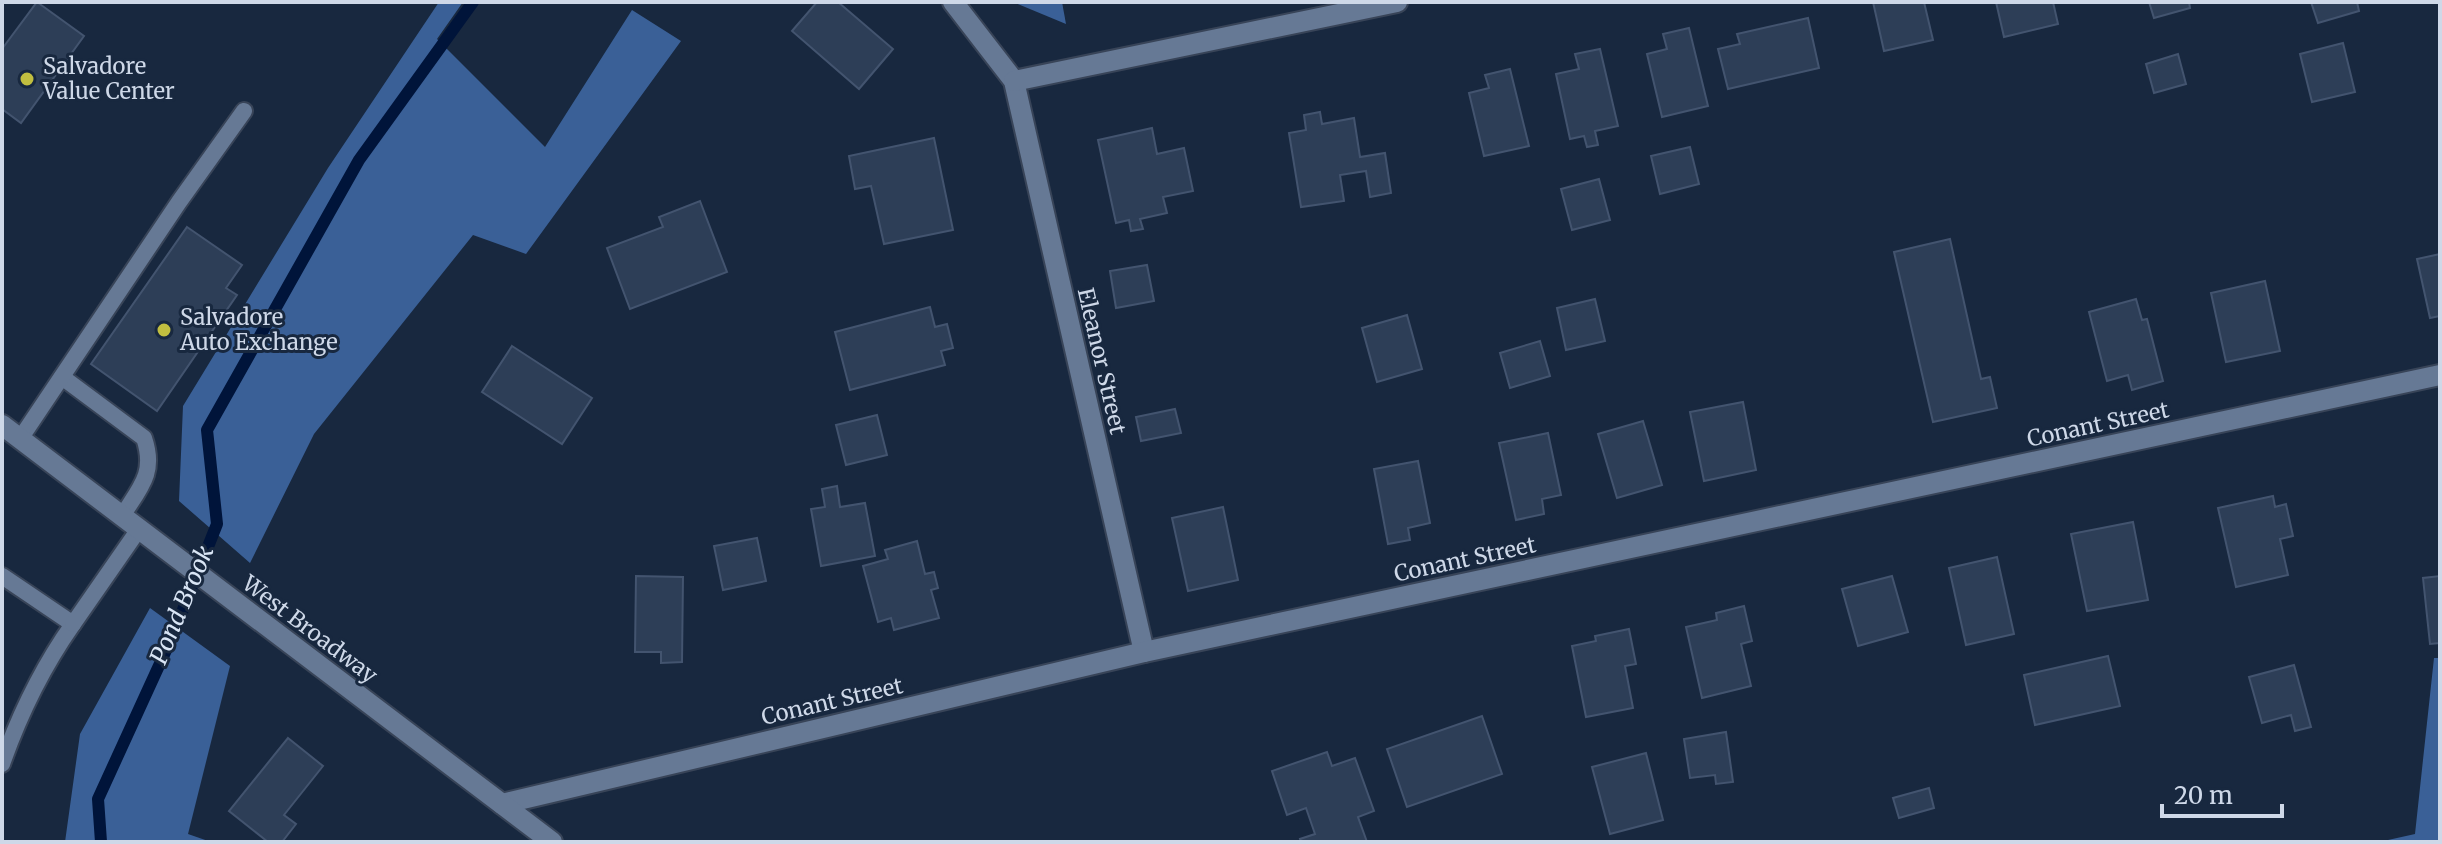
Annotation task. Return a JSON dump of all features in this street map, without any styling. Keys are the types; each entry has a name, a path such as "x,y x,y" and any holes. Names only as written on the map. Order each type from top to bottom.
{"street":[{"path":"953,2 1014,81 1397,2"},
{"name":"Eleanor Street","path":"1014,81 1144,652"},
{"name":"Conant Street","path":"502,804 1144,652 2440,375"},
{"name":"West Broadway","path":"2,425 552,842"}],"lane":[{"path":"20,439 244,111"},
{"path":"62,377 144,438 150,464 146,478 122,516"},
{"path":"2,764 29,695 52,654 139,529"},
{"path":"2,576 73,624"}],"shaded area":[{"path":"439,2 463,2 437,39 545,147 632,10 681,41 526,254 473,235 314,434 250,563 179,501 183,406 328,168"},
{"path":"1013,2 1062,2 1066,24"},
{"path":"150,608 230,666 188,834 211,842 65,842 80,734"},
{"path":"2434,658 2440,658 2440,842 2379,842 2415,834"}],"building":[{"name":"Salvadore Value Center","path":"37,2 84,36 21,123 2,109 2,49"},
{"path":"817,2 838,2 893,49 859,89 792,31"},
{"path":"1873,2 1924,2 1933,40 1884,51"},
{"path":"1996,2 2053,2 2058,24 2004,37"},
{"path":"2149,2 2189,2 2190,8 2154,18"},
{"path":"2311,2 2357,2 2359,11 2318,23"},
{"path":"1808,18 1819,68 1728,89 1718,49 1740,44 1737,34"},
{"path":"1689,28 1708,106 1662,117 1647,54 1667,49 1663,34"},
{"path":"2343,43 2355,92 2312,102 2300,54"},
{"path":"1600,49 1618,126 1595,131 1598,145 1587,147 1584,136 1570,139 1556,74 1579,69 1575,54"},
{"path":"2178,54 2186,84 2154,93 2146,64"},
{"path":"1510,69 1529,146 1484,156 1469,93 1489,88 1485,75"},
{"path":"1320,112 1322,124 1354,118 1360,157 1385,153 1391,193 1370,197 1366,171 1340,175 1344,201 1301,207 1289,133 1306,130 1304,115"},
{"path":"1152,128 1157,154 1184,148 1193,191 1163,197 1167,213 1140,219 1143,229 1131,231 1129,220 1116,223 1098,140"},
{"path":"934,138 953,230 884,244 871,186 855,189 849,156"},
{"path":"1690,147 1699,184 1660,194 1651,156"},
{"path":"1599,179 1610,220 1572,230 1561,189"},
{"path":"700,201 727,272 630,309 607,248 663,227 659,217"},
{"name":"Salvadore Auto Exchange","path":"187,227 242,265 226,288 237,295 157,411 91,364"},
{"path":"1950,239 1981,379 1990,377 1997,408 1933,422 1894,252"},
{"path":"2440,254 2440,316 2430,318 2417,259"},
{"path":"1147,265 1154,301 1116,308 1110,271"},
{"path":"2265,281 2280,351 2226,362 2211,293"},
{"path":"1595,299 1605,341 1566,350 1557,308"},
{"path":"2136,299 2142,320 2147,319 2163,381 2132,390 2128,375 2107,381 2089,312"},
{"path":"930,307 935,327 947,324 953,348 941,351 945,365 850,390 835,332"},
{"path":"1407,315 1422,369 1377,382 1362,328"},
{"path":"1540,341 1550,376 1510,388 1500,353"},
{"path":"512,346 592,398 562,444 482,392"},
{"path":"1743,402 1756,470 1704,481 1690,412"},
{"path":"1175,409 1181,433 1141,441 1136,417"},
{"path":"877,415 887,455 846,465 836,425"},
{"path":"1643,421 1662,485 1617,498 1598,434"},
{"path":"1548,433 1561,495 1542,499 1544,514 1516,520 1499,443"},
{"path":"1418,461 1430,523 1408,528 1410,540 1388,544 1374,469"},
{"path":"837,486 840,507 865,503 875,556 821,566 811,509 825,507 822,489"},
{"path":"2273,496 2275,507 2286,504 2293,536 2280,539 2288,575 2236,587 2218,508"},
{"path":"1223,507 1238,580 1188,591 1172,518"},
{"path":"2133,522 2148,600 2087,611 2071,534"},
{"path":"757,538 766,581 723,590 714,546"},
{"path":"917,541 925,574 934,572 938,588 931,590 939,618 894,630 891,618 878,622 863,566 888,559 885,550"},
{"path":"1997,557 2014,634 1966,645 1949,568"},
{"path":"636,576 683,577 682,662 661,663 661,652 635,652"},
{"path":"1892,576 1908,632 1858,646 1842,589"},
{"path":"2440,576 2440,643 2430,644 2423,578"},
{"path":"1744,606 1752,641 1741,644 1751,686 1702,698 1686,627 1717,620 1716,613"},
{"path":"1629,629 1636,664 1625,666 1633,708 1586,717 1572,646 1596,641 1595,636"},
{"path":"2108,656 2120,706 2035,725 2024,675"},
{"path":"2294,665 2311,727 2295,731 2291,715 2262,723 2249,677"},
{"path":"1482,716 1502,774 1407,807 1387,749"},
{"path":"1726,732 1733,782 1716,784 1715,775 1690,778 1684,739"},
{"path":"288,738 323,766 284,815 296,824 282,842 268,842 229,811"},
{"path":"1327,752 1332,766 1355,758 1374,811 1358,817 1367,842 1301,842 1300,839 1315,834 1306,808 1287,815 1272,771"},
{"path":"1646,753 1663,820 1610,834 1592,767"},
{"path":"1929,788 1934,808 1899,818 1893,798"}],"waterway":[{"name":"Pond Brook","path":"101,842 98,799 173,635 217,524 207,430 359,160 473,2"}],"place":[{"name":"Salvadore Value Center","path":"27,79"},
{"name":"Salvadore Auto Exchange","path":"164,330"}]}
